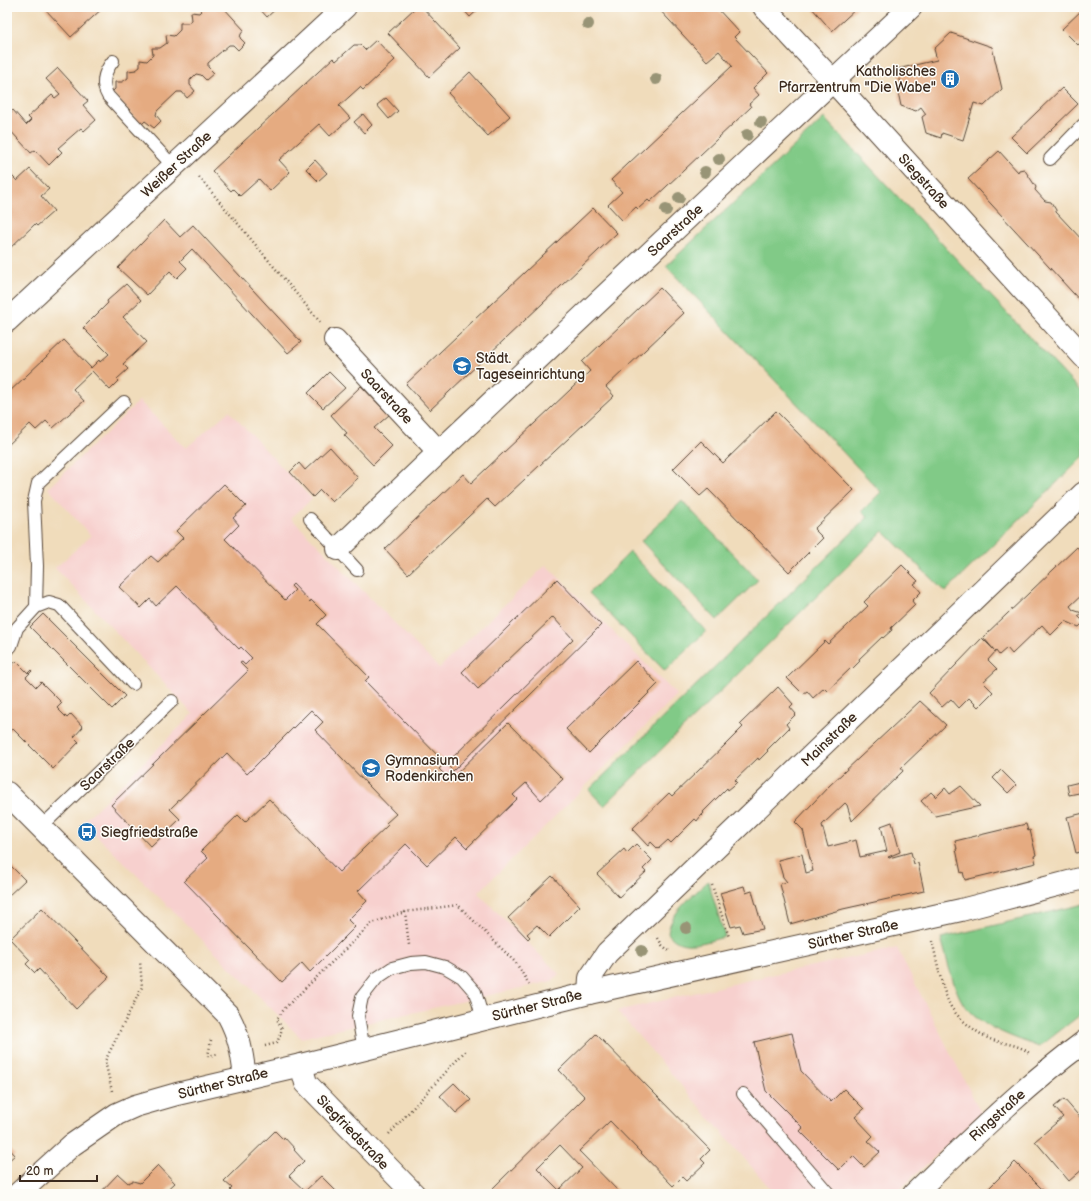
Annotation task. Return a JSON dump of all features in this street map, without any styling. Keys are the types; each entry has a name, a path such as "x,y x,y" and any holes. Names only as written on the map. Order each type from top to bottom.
{"street":[{"name":"Weißer Straße","path":"7,321 345,7"},
{"name":"Siegstraße","path":"764,7 1084,357"},
{"name":"Saarstraße","path":"338,549 438,452 911,7"},
{"name":"Saarstraße","path":"335,340 438,452"},
{"name":"Mainstraße","path":"589,993 590,978 607,953 1084,493"},
{"path":"7,794 228,1015 236,1030 241,1050 245,1078"},
{"name":"Sürther Straße","path":"18,1194 72,1145 117,1114 135,1106 364,1050 538,1005 926,918 1084,878"},
{"name":"Ringstraße","path":"914,1194 988,1121 1084,1042"},
{"name":"Siegfriedstraße","path":"301,1065 306,1083 414,1194"}],"lane":[{"path":"113,61 105,73 105,90 108,96 178,162"},
{"path":"1050,159 1084,125"},
{"path":"36,607 37,566 34,501 38,483 124,402"},
{"path":"310,519 357,570"},
{"path":"7,650 11,646 17,628 36,607 49,602 59,605 133,684"},
{"name":"Saarstraße","path":"41,828 172,701"},
{"path":"364,1050 358,1016 362,997 377,978 392,968 411,963 426,962 445,967 462,977 475,992 483,1019"},
{"path":"743,1094 829,1194"}],"path":[{"path":"178,162 335,340"},
{"path":"704,860 736,960"},
{"path":"661,902 658,938 662,945 696,969"},
{"path":"212,1036 208,1056 277,1043 282,1029 277,1019 285,1008 372,923 405,912 458,905 516,962 534,992 538,1005"},
{"path":"405,912 411,963"},
{"path":"926,918 950,1004 966,1025 988,1038 1004,1044 1018,1046 1027,1051 1047,1071"},
{"path":"117,1114 105,1062 142,987 140,957 145,962"},
{"path":"372,1152 468,1049"}],"shaded area":[{"name":"Gymnasium Rodenkirchen","path":"139,401 186,448 229,411 312,499 291,518 439,668 546,565 677,695 478,893 559,974 552,981 301,1038 83,822 193,714 55,568 91,536 48,488"},
{"path":"897,948 981,1113 895,1194 775,1194 617,1011 775,974"}],"green space":[{"path":"824,118 1084,395 1084,456 945,592 883,531 604,806 589,790 868,517 862,511 881,492 666,266"},
{"path":"682,501 758,580 717,620 641,541"},
{"path":"630,552 706,631 665,671 589,593"},
{"path":"708,881 725,937 702,943 680,943 673,939 668,933 673,918 684,904"},
{"path":"1084,904 1084,1012 1039,1047 991,1027 968,1010 955,986 941,938"}],"building":[{"path":"47,7 104,7 71,37 45,9"},
{"path":"205,7 223,7 244,30 240,38 245,43 238,50 233,45 229,45 208,63 208,67 214,73 206,80 201,75 196,74 190,80 190,85 195,91 187,98 182,92 177,92 157,111 156,115 161,121 154,128 145,121 141,125 112,92 115,89 115,82 122,82 128,78 128,71 136,70 140,67 140,60 147,61 153,55 152,48 160,48 167,43 166,35 174,36 180,30 180,23 188,23 192,20 191,12 199,13"},
{"path":"258,7 278,7 267,17"},
{"path":"416,7 422,7 460,48 429,77 388,33"},
{"path":"461,7 481,7 470,17"},
{"path":"657,7 716,7 739,32 734,37 768,73 753,88 759,95 749,104 751,107 650,202 648,200 638,209 636,207 622,220 608,205 622,192 611,180 732,66 719,51 707,61"},
{"path":"811,7 858,7 832,31"},
{"path":"1084,8 1084,39 1078,45 1062,29"},
{"name":"Katholisches Pfarrzentrum \"Die Wabe\"","path":"951,33 992,47 1002,89 984,106 974,103 963,140 942,133 941,138 926,133 922,117 926,114 921,107 916,111 901,106 898,92 903,90 897,69 937,60 934,49"},
{"path":"376,40 395,60 363,90 360,87 339,106 350,118 330,136 319,124 279,160 290,172 270,191 259,179 240,196 233,189 231,191 212,171 333,58 336,61 354,45 360,45 365,50"},
{"path":"58,68 88,101 83,105 96,120 84,131 81,128 58,148 62,152 49,165 35,150 31,153 7,127 7,116 13,110 26,125 31,120 28,117 52,95 55,98 60,94 46,79"},
{"path":"470,72 510,116 488,136 448,93"},
{"path":"1062,88 1078,104 1027,153 1011,137"},
{"path":"386,98 398,111 389,119 377,105"},
{"path":"363,114 372,125 364,133 354,122"},
{"path":"999,151 1018,172 1019,170 1024,169 1036,187 1035,190 1045,201 1051,202 1056,212 1084,242 1084,305 968,179"},
{"path":"315,160 327,173 318,181 306,169"},
{"path":"30,169 49,189 41,196 54,211 37,226 35,224 7,251 7,171 17,181"},
{"path":"593,208 617,233 430,410 406,384"},
{"path":"164,220 180,237 193,225 301,342 288,353 192,249 180,261 187,268 177,278 170,271 147,295 118,268"},
{"path":"126,284 141,300 123,317 147,342 123,364 128,369 117,379 119,381 110,390 92,371 73,389 84,401 53,428 46,421 36,430 30,424 7,446 7,394 64,340 91,368 99,360 100,362 109,354 83,328 108,303 107,301"},
{"path":"660,288 684,313 606,387 614,396 495,507 487,499 408,574 385,549 463,474 471,483 590,371 582,362"},
{"path":"329,372 345,388 323,408 308,393"},
{"path":"361,386 389,415 374,428 392,446 373,465 344,435 347,433 331,415"},
{"path":"776,411 854,490 814,529 823,538 789,572 708,489 700,496 673,469 701,441 723,463"},
{"path":"330,447 358,478 332,502 320,490 313,497 290,472 299,463 305,470"},
{"path":"224,484 246,506 233,518 239,525 225,539 285,600 295,590 291,586 293,584 310,602 311,600 326,615 317,624 369,677 365,681 445,763 439,769 450,780 508,723 563,779 541,800 526,783 513,795 517,799 467,848 456,837 427,865 406,844 358,891 367,901 348,920 355,927 310,972 302,963 282,982 184,881 208,858 201,851 238,815 245,822 269,799 339,872 388,825 386,823 396,814 315,730 323,722 311,710 247,774 227,753 170,809 180,819 151,847 111,805 248,671 240,663 242,662 245,665 252,658 241,647 239,649 177,586 156,606 150,599 141,608 119,587 151,556 158,562 183,538 176,531"},
{"path":"1077,547 1084,555 1084,593 1070,606 1073,610 1082,613 1078,616 1084,622 1079,627 1065,621 1051,635 1042,625 1012,654 1007,648 999,655 996,651 988,660 997,669 983,682 993,692 978,707 969,698 959,708 951,699 942,707 929,693 982,638 994,650 983,637"},
{"path":"902,565 918,581 914,584 921,592 912,601 915,605 891,628 892,630 883,638 882,637 859,659 860,661 852,669 851,668 827,691 824,688 813,698 807,691 803,694 787,678 825,641 828,644 868,606 864,602"},
{"path":"557,579 601,625 453,771 446,764 573,639 553,617 478,689 462,672"},
{"path":"43,614 125,696 112,709 30,627"},
{"path":"16,661 28,673 31,670 32,671 26,677 36,687 41,682 62,703 57,708 67,718 71,714 83,727 74,737 79,742 53,769 13,729 9,731 7,729 7,671"},
{"path":"636,661 658,684 589,753 566,729"},
{"path":"778,687 793,704 790,707 796,714 786,724 789,728 759,760 758,758 735,780 737,782 733,786 728,790 727,788 703,812 704,813 697,821 695,819 671,843 668,840 658,849 651,842 648,846 632,829 669,793 672,796 724,746 743,727 740,724"},
{"path":"920,701 946,725 901,768 903,771 852,821 845,803 822,825 828,847 856,840 860,857 887,851 881,826 892,822 900,852 888,857 911,852 914,864 918,863 924,891 843,909 790,924 780,884 787,882 783,877 778,860 802,854 806,873 813,871 803,830 795,822 829,786"},
{"path":"1001,770 1016,785 1008,793 993,778"},
{"path":"1084,781 1084,792 1069,795 1067,785"},
{"path":"961,786 980,806 935,816 921,801 931,792 936,797 945,788 950,794"},
{"path":"1084,813 1084,851 1076,853 1067,817"},
{"path":"1026,824 1028,831 1030,830 1036,855 1034,856 1036,863 965,880 963,872 961,873 955,841"},
{"path":"636,844 652,860 643,869 646,872 619,897 597,874 624,849 627,853"},
{"path":"7,862 25,880 7,897"},
{"path":"552,876 580,906 549,937 537,925 527,934 530,937 528,939 508,918"},
{"path":"744,886 746,893 752,891 763,929 743,933 740,925 731,927 720,893"},
{"path":"42,908 109,977 76,1009 39,969 35,973 26,964 30,960 10,939"},
{"path":"792,1033 801,1071 831,1102 844,1089 864,1109 855,1117 873,1136 868,1141 880,1152 864,1167 853,1156 839,1170 800,1131 803,1128 766,1091 754,1042"},
{"path":"596,1034 710,1150 701,1159 705,1163 686,1181 682,1177 673,1186 610,1121 579,1151 621,1194 499,1194 493,1188 585,1097 559,1070","holes":["560,1145 582,1168 559,1190 537,1168"]},
{"path":"454,1083 471,1100 456,1113 440,1096"},
{"path":"1064,1099 1084,1122 1084,1168 1069,1181 1035,1141 1063,1117 1054,1107"},
{"path":"275,1131 283,1139 284,1137 304,1161 289,1176 305,1191 321,1176 339,1194 234,1194 230,1190 232,1188 224,1181"},
{"path":"7,1146 15,1155 7,1162"},
{"path":"1015,1162 1047,1194 983,1194"},
{"path":"158,1165 175,1183 163,1194 99,1194 118,1174 128,1183 133,1181 140,1183"}],"place":[{"name":"Katholisches Pfarrzentrum \"Die Wabe\"","path":"950,79"},
{"name":"Städt. Tageseinrichtung","path":"462,366"},
{"name":"Gymnasium Rodenkirchen","path":"371,768"},
{"name":"Siegfriedstraße","path":"87,832"}]}
